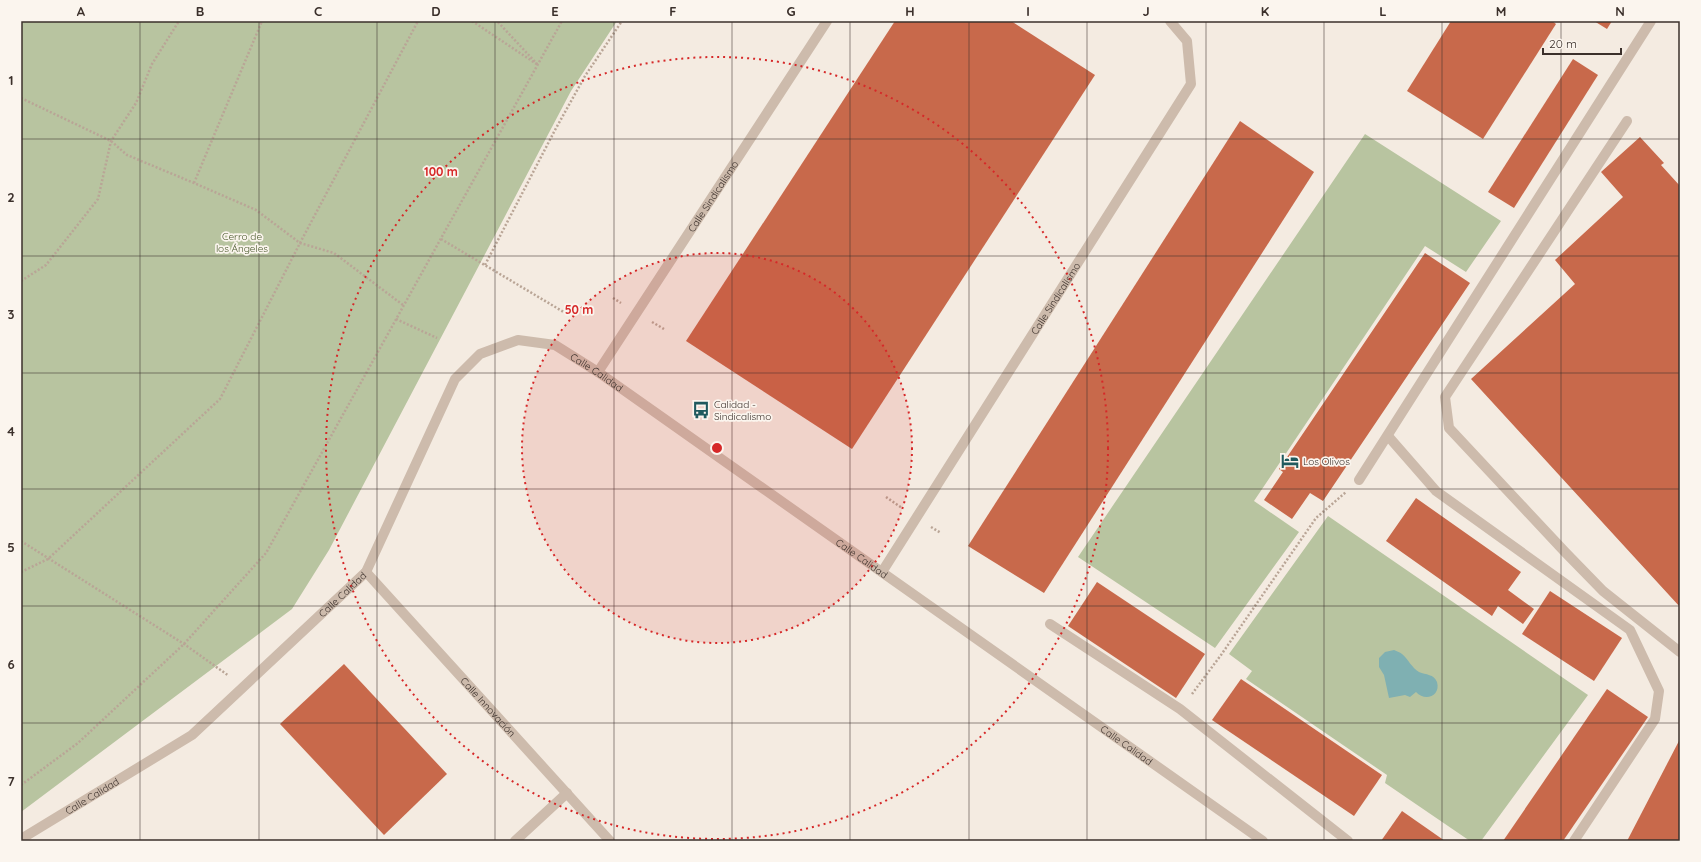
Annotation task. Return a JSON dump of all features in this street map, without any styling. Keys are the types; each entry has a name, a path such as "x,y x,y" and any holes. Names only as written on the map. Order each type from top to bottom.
{"street":[{"name":"Calle Sindicalismo","path":"598,372 827,21"},
{"name":"Calle Sindicalismo","path":"882,572 1191,84 1187,41 1170,21"},
{"path":"1360,480 1651,21"},
{"path":"1627,121 1445,397 1450,428 1603,591 1680,652"},
{"name":"Calle Calidad","path":"21,840 192,735 366,572 455,379 480,354 518,340 555,345 598,372 1263,841"},
{"path":"1388,436 1436,491 1630,630 1659,691 1655,719 1574,841"},
{"name":"Calle Innovación","path":"366,572 610,841"},
{"path":"1050,624 1180,709 1348,841"},
{"path":"515,841 567,794"}],"path":[{"path":"21,281 46,265 98,199 111,141 136,103 152,64 179,21"},
{"path":"194,182 262,21"},
{"path":"21,572 48,558 220,399 300,243 418,21"},
{"path":"472,21 538,64"},
{"path":"497,21 538,64"},
{"path":"21,785 78,743 184,644 266,553 562,21"},
{"path":"485,266 555,130 585,76 622,21"},
{"path":"21,98 111,141 127,155 194,182 256,210 300,243 334,253 404,305"},
{"path":"441,239 566,314"},
{"path":"396,319 437,338"},
{"path":"1180,709 1221,655 1316,518 1360,480"},
{"path":"21,541 184,644 244,687"}],"green space":[{"name":"Cerro de los Ángeles","path":"21,21 617,21 571,91 329,550 292,609 21,812"},
{"path":"1365,134 1501,221 1466,272 1425,246 1254,501 1299,532 1215,648 1078,557"},
{"path":"1328,516 1588,695 1481,841 1470,841 1385,783 1387,775 1246,679 1252,671 1229,654"}],"water":[{"path":"1394,650 1402,654 1419,672 1430,675 1436,679 1438,687 1434,694 1424,697 1416,692 1410,697 1405,695 1389,698 1384,675 1379,667 1379,658 1385,652"}],"building":[{"path":"895,21 1011,21 1095,75 852,449 686,341"},
{"path":"1451,21 1552,21 1556,24 1483,139 1407,91"},
{"path":"1594,21 1612,21 1607,29"},
{"path":"1573,59 1598,75 1514,208 1488,192"},
{"path":"1240,121 1314,172 1044,593 968,546"},
{"path":"1640,137 1664,163 1661,165 1680,186 1680,607 1471,379 1575,284 1555,260 1623,197 1601,172"},
{"path":"1425,253 1470,283 1323,501 1310,493 1292,519 1264,500 1283,472 1279,469"},
{"path":"1416,498 1521,572 1508,590 1534,609 1523,624 1498,606 1492,616 1386,541"},
{"path":"1097,582 1205,654 1176,698 1068,626"},
{"path":"1550,591 1622,638 1594,681 1522,634"},
{"path":"344,664 447,774 384,835 280,724"},
{"path":"1241,679 1382,775 1354,816 1212,720"},
{"path":"1607,689 1648,717 1563,841 1503,841"},
{"path":"1680,739 1680,841 1627,841"},
{"path":"1402,811 1445,841 1381,841"}],"place":[{"name":"Calidad - Sindicalismo","path":"701,410"},
{"name":"Los Olivos","path":"1290,461"}]}
